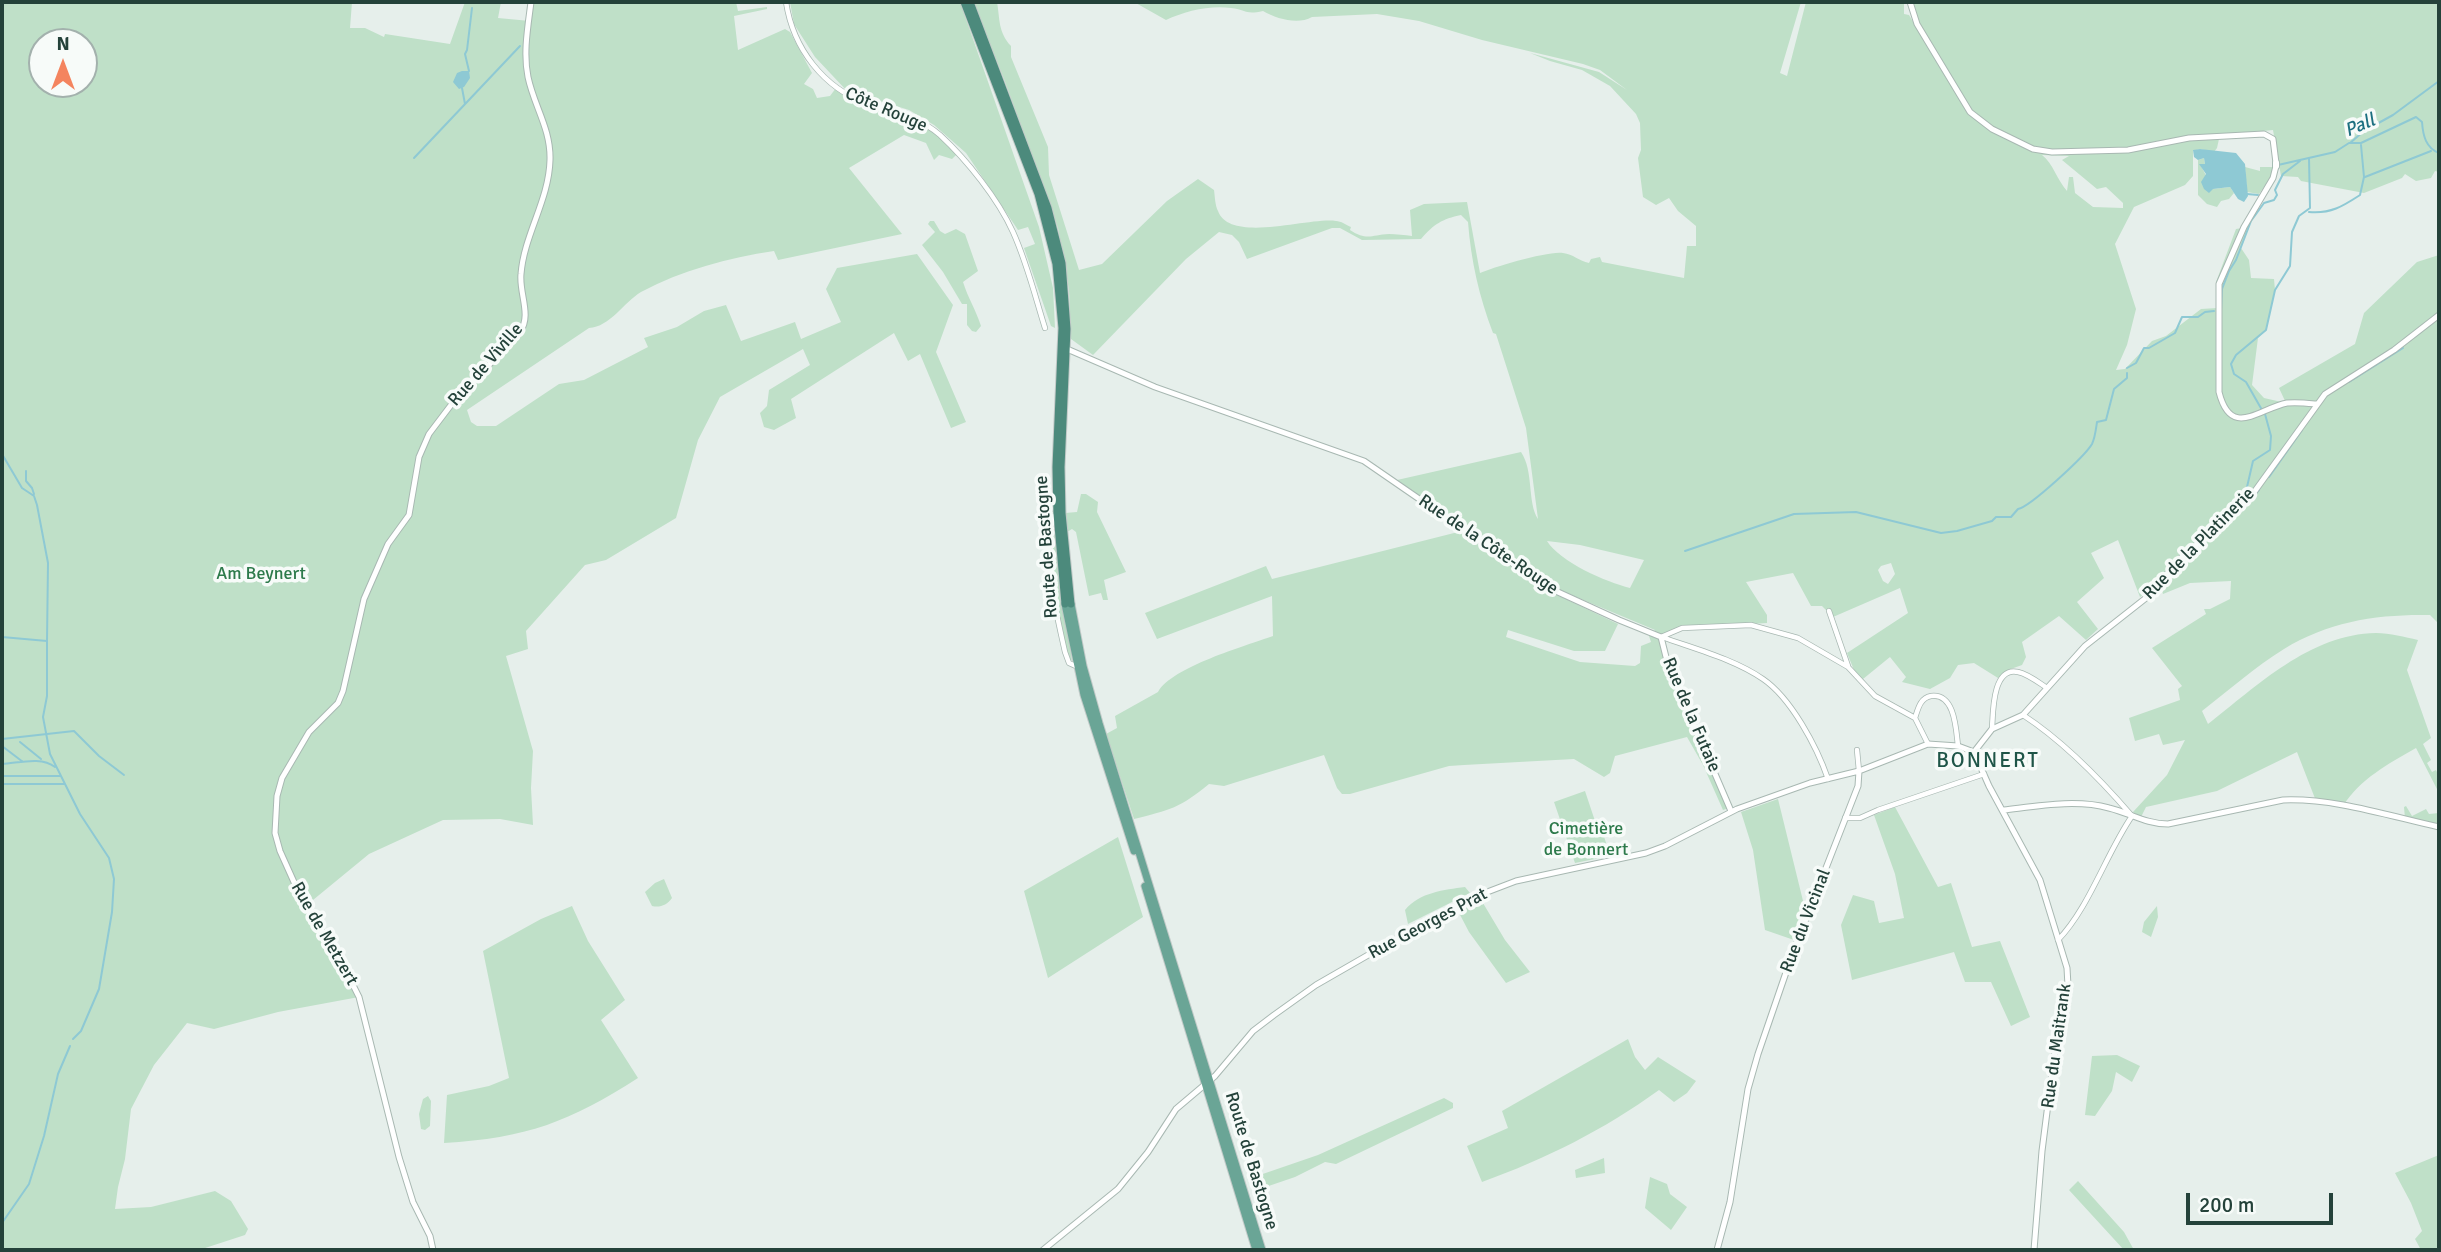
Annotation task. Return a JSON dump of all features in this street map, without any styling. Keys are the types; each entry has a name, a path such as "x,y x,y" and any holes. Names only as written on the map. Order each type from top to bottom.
{"highway":[{"name":"Route de Bastogne","path":"964,2 1040,202 1056,264 1062,328 1056,514 1068,604"},
{"name":"Route de Bastogne","path":"970,2 1042,192 1056,235 1066,293 1062,513 1068,604"}],"main road":[{"name":"Route de Bastogne","path":"1068,604 1078,667 1092,722 1262,1250"},
{"name":"Route de Bastogne","path":"1068,604 1099,723 1256,1250"}],"street":[{"name":"Rue de Viville","path":"330,710 343,691 364,599 375,570 412,505 419,457 429,434 451,405 520,332 525,322 520,287 521,273 527,244 548,185 551,157 547,130 527,70 531,2"},
{"name":"Côte Rouge","path":"786,2 790,27 801,48 821,75 851,97 905,114 923,123 962,157 1013,231 1045,328"},
{"path":"1910,2 1917,24 1970,112 1992,129 2033,149 2052,152 2128,150 2189,138 2264,134 2273,139 2276,164 2273,178 2244,227 2219,284 2218,378 2221,401 2231,415 2244,418 2287,403 2316,404"},
{"name":"Rue de la Platinerie","path":"1974,752 1992,729 2023,715 2085,646 2146,598 2181,558 2239,509 2325,394 2395,350 2439,315"},
{"name":"Rue de la Côte-Rouge","path":"1067,349 1155,387 1364,461 1547,587 1661,637"},
{"path":"1056,514 1051,529 1051,578 1065,652 1069,663 1078,667"},
{"path":"1829,611 1848,667"},
{"path":"1661,637 1682,628 1751,625 1797,638 1848,667 1875,696 1915,718 1928,744"},
{"name":"Rue de la Futaie","path":"1661,637 1738,666 1772,686 1808,738 1828,779"},
{"name":"Rue de la Futaie","path":"1661,637 1668,665 1731,811"},
{"path":"1992,729 1994,693 2001,679 2008,673 2021,672 2047,688"},
{"path":"1915,718 1923,699 1940,697 1946,701 1955,723 1958,746 1974,752"},
{"name":"Rue de Metzert","path":"330,710 305,738 282,778 277,796 275,833 298,891 359,997 399,1157 413,1202 427,1229 433,1250"},
{"path":"2023,715 2050,732 2132,816"},
{"name":"Rue Georges Prat","path":"1043,1250 1118,1189 1148,1152 1176,1110 1208,1083 1253,1031 1316,985 1455,906 1516,881 1646,853 1665,846 1731,811 1859,771 1928,744 1958,746"},
{"path":"1857,750 1859,771"},
{"name":"Rue du Maitrank","path":"1974,752 2040,880 2067,968 2068,986 2054,1057 2042,1151 2034,1250"},
{"name":"Rue du Vicinal","path":"1717,1250 1730,1202 1753,1071 1792,955 1860,782 1859,771"},
{"path":"1845,818 1860,818 1984,774"},
{"path":"2004,810 2084,804 2111,808 2154,824 2168,824 2299,799 2439,827"},
{"path":"2058,940 2093,888 2132,816"}],"green space":[{"name":"Am Beynert","path":"2,2 352,2 350,28 365,28 384,37 385,34 450,44 465,2 501,2 498,18 530,21 533,2 736,2 738,11 767,7 734,16 738,50 785,29 790,32 812,73 804,84 813,89 817,98 830,96 836,88 851,97 924,123 958,153 952,159 939,155 934,160 926,143 904,135 849,168 902,234 778,260 774,251 740,257 689,271 657,284 635,296 604,323 589,328 467,410 471,422 477,426 496,426 559,384 584,380 648,347 644,338 677,327 704,311 726,305 741,341 795,322 801,339 841,322 826,289 837,268 917,254 953,305 936,352 966,422 951,428 920,354 908,361 894,333 791,399 796,418 774,430 764,427 760,413 767,406 769,390 810,365 803,349 720,397 698,440 676,518 606,560 585,565 526,631 528,649 506,656 533,751 533,825 500,819 443,820 369,854 313,900 306,887 298,891 359,997 278,1012 214,1029 187,1023 154,1065 131,1109 115,1209 151,1207 215,1191 231,1201 248,1229 245,1235 199,1250 2,1250"},
{"path":"790,2 960,2 1039,227 1053,288 1055,328 1051,326 1024,248 1035,244 1028,227 1018,230 966,153 934,125 909,110 847,91 815,57 794,24"},
{"path":"973,2 997,2 1002,30 1011,46 1011,57 1048,147 1049,175 1079,270 1102,264 1167,201 1198,179 1214,190 1217,209 1225,221 1238,226 1253,228 1336,221 1365,236 1412,236 1410,210 1424,204 1467,202 1480,273 1557,253 1589,263 1591,259 1600,257 1602,262 1684,278 1687,246 1696,246 1696,226 1678,211 1669,198 1656,205 1643,197 1638,158 1641,150 1640,123 1636,114 1610,86 1582,70 1530,53 1599,72 1627,90 1600,70 1419,21 1377,14 1312,17 1294,21 1263,11 1249,12 1215,7 1189,11 1166,20 1134,2 1801,2 1780,73 1787,76 1806,2 1904,2 1904,14 1909,15 1955,92 1917,24 1910,2 2439,2 2439,172 2435,171 2431,178 2416,181 2405,174 2402,178 2364,193 2301,181 2298,177 2281,176 2273,130 2216,136 2219,139 2214,152 2200,149 2193,151 2193,176 2185,185 2134,207 2115,244 2136,309 2127,345 2116,370 2125,369 2152,341 2166,336 2201,309 2217,308 2216,282 2236,229 2249,227 2241,248 2249,260 2251,278 2274,279 2275,290 2266,330 2258,338 2252,385 2264,398 2286,403 2279,388 2355,344 2364,313 2417,262 2439,255 2439,624 2430,615 2392,616 2355,621 2319,632 2301,639 2273,656 2202,711 2208,724 2265,679 2307,652 2329,642 2376,633 2418,640 2407,670 2431,738 2423,744 2431,760 2427,763 2432,772 2436,770 2439,776 2439,793 2416,748 2366,780 2343,806 2316,801 2297,752 2217,791 2146,807 2141,817 2133,812 2167,775 2185,740 2163,745 2159,734 2135,741 2129,718 2180,700 2178,689 2182,686 2152,648 2206,614 2204,609 2210,609 2230,599 2231,581 2190,583 2163,594 2159,583 2140,597 2118,540 2091,553 2104,578 2077,602 2098,629 2086,640 2059,616 2022,642 2026,657 2022,665 2008,670 1998,678 1974,663 1958,665 1950,678 1930,689 1902,682 1906,677 1890,657 1863,679 1854,670 1847,653 1908,613 1900,588 1833,617 1822,606 1811,606 1793,573 1746,582 1767,615 1767,623 1682,628 1662,637 1663,647 1729,808 1723,810 1687,737 1615,756 1610,773 1604,777 1574,759 1449,766 1350,794 1342,794 1337,788 1324,755 1224,786 1209,784 1174,807 1134,819 1106,734 1117,728 1115,716 1158,692 1178,674 1193,666 1273,636 1272,596 1157,639 1145,613 1266,566 1272,579 1462,531 1553,593 1618,624 1605,651 1574,651 1508,630 1506,637 1580,662 1635,666 1640,663 1641,646 1651,642 1649,636 1655,630 1557,589 1509,559 1397,480 1521,452 1528,468 1538,519 1526,428 1496,334 1493,333 1484,306 1474,265 1468,222 1461,215 1439,223 1421,239 1362,240 1340,228 1332,228 1247,259 1239,242 1232,235 1219,232 1186,259 1093,355 1071,339 1069,290 1058,228","holes":["2042,155 2069,156 2062,160 2097,189 2106,187 2123,203 2123,208 2093,207 2075,193 2073,177 2069,177 2067,191","1547,541 1580,545 1644,560 1630,588 1584,570 1553,549","1891,563 1895,574 1888,584 1883,581 1878,570"]},
{"path":"2204,158 2205,164 2200,164 2213,189 2230,187 2234,193 2217,207 2207,204 2198,195 2198,160"},
{"path":"2245,167 2260,171 2260,167 2274,167 2271,177 2259,194 2247,192"},
{"path":"934,221 945,234 956,229 965,234 978,271 963,282 981,326 976,332 967,325 967,304 962,304 943,272 922,245 935,232 928,224"},
{"path":"1081,494 1086,494 1098,502 1097,512 1126,572 1104,580 1108,600 1103,600 1101,593 1089,596 1076,532 1072,529 1067,532 1065,513 1077,512"},
{"path":"1052,529 1072,661 1068,656 1055,596"},
{"name":"Cimetière de Bonnert","path":"1585,791 1595,821 1599,820 1610,856 1575,863 1554,802"},
{"path":"1778,799 1805,909 1794,940 1765,930 1753,850 1741,812"},
{"path":"2406,806 2412,816 2426,809 2429,814 2439,813 2439,827 2405,819"},
{"path":"1895,807 1938,887 1951,883 1972,947 2000,941 2030,1017 2011,1026 1991,982 1965,982 1954,952 1852,980 1841,925 1853,895 1874,901 1879,923 1904,918 1895,874 1874,815"},
{"path":"1118,837 1143,917 1048,978 1024,891"},
{"path":"664,879 672,898 658,907 652,906 645,892"},
{"path":"1465,887 1470,893 1408,924 1405,910 1418,899 1433,893"},
{"path":"1480,898 1505,940 1530,972 1506,983 1469,932 1457,909"},
{"path":"572,906 588,941 625,1000 601,1020 638,1078 590,1106 546,1125 500,1137 444,1143 447,1095 489,1086 509,1078 483,951 541,919"},
{"path":"2157,906 2158,917 2151,937 2142,932 2144,922"},
{"path":"1628,1039 1635,1057 1645,1070 1658,1057 1696,1081 1687,1093 1674,1102 1659,1090 1574,1142 1529,1164 1482,1182 1467,1146 1508,1128 1502,1111"},
{"path":"2117,1055 2140,1066 2132,1082 2116,1072 2112,1091 2095,1116 2085,1115 2092,1056"},
{"path":"428,1096 431,1101 430,1126 425,1130 421,1129 419,1114 423,1099"},
{"path":"1444,1098 1453,1103 1453,1108 1336,1164 1325,1162 1295,1177 1254,1191 1254,1177 1318,1155"},
{"path":"2439,1155 2439,1250 2421,1250 2415,1239 2422,1231 2395,1173"},
{"path":"1604,1158 1605,1173 1576,1178 1575,1170"},
{"path":"1650,1177 1667,1184 1670,1194 1687,1207 1671,1230 1645,1208"},
{"path":"2078,1181 2124,1232 2134,1250 2124,1250 2069,1190"}],"water":[{"path":"469,71 470,78 464,87 459,89 453,82 457,73"},
{"path":"2193,150 2236,153 2245,164 2248,196 2244,202 2238,199 2230,187 2213,189 2209,193 2204,189 2201,182 2206,174 2199,164 2205,164 2204,158 2198,160 2194,157"}],"waterway":[{"path":"469,71 465,54 472,8"},
{"path":"414,158 520,46"},
{"path":"2350,143 2439,81"},
{"path":"462,88 465,104"},
{"name":"Pall","path":"2278,165 2335,152 2349,143 2361,143 2416,117 2422,122 2428,145 2439,153"},
{"path":"2309,212 2330,210 2360,195 2364,177 2361,145"},
{"path":"2365,177 2431,151"},
{"path":"2262,410 2246,382 2234,374 2231,364 2236,355 2266,330 2275,290 2290,266 2292,232 2299,216 2310,208 2309,158"},
{"path":"2221,310 2222,289 2251,221 2264,203 2274,200 2277,195 2275,190 2283,174 2300,161"},
{"path":"2247,194 2258,195"},
{"path":"2127,368 2136,363 2144,348 2149,348 2175,333 2182,317 2198,317 2205,312 2214,311"},
{"path":"2349,382 2403,348"},
{"path":"1685,551 1794,514 1856,512 1941,533 1992,521 1996,517 2011,517 2057,480 2087,450 2093,442 2097,422 2106,420 2114,389 2127,378 2127,373"},
{"path":"2249,492 2247,487 2253,461 2270,450 2271,436 2265,414"},
{"path":"2269,477 2302,430"},
{"path":"2,454 22,488 34,496 37,505 48,563 47,641"},
{"path":"26,471 26,481 34,494"},
{"path":"2229,521 2259,490"},
{"path":"2165,581 2180,563"},
{"path":"2,637 47,641 47,696 43,717 50,754 80,814 109,858 114,879 112,912 99,989 81,1031 73,1039"},
{"path":"2,739 74,731 99,756 124,775"},
{"path":"20,742 41,759"},
{"path":"2,746 23,762"},
{"path":"2,764 37,761 55,767"},
{"path":"2,776 60,776"},
{"path":"2,784 64,784"},
{"path":"2,1223 29,1184 44,1136 58,1074 70,1046"}],"district":[{"name":"BONNERT","path":"1988,761"}]}
